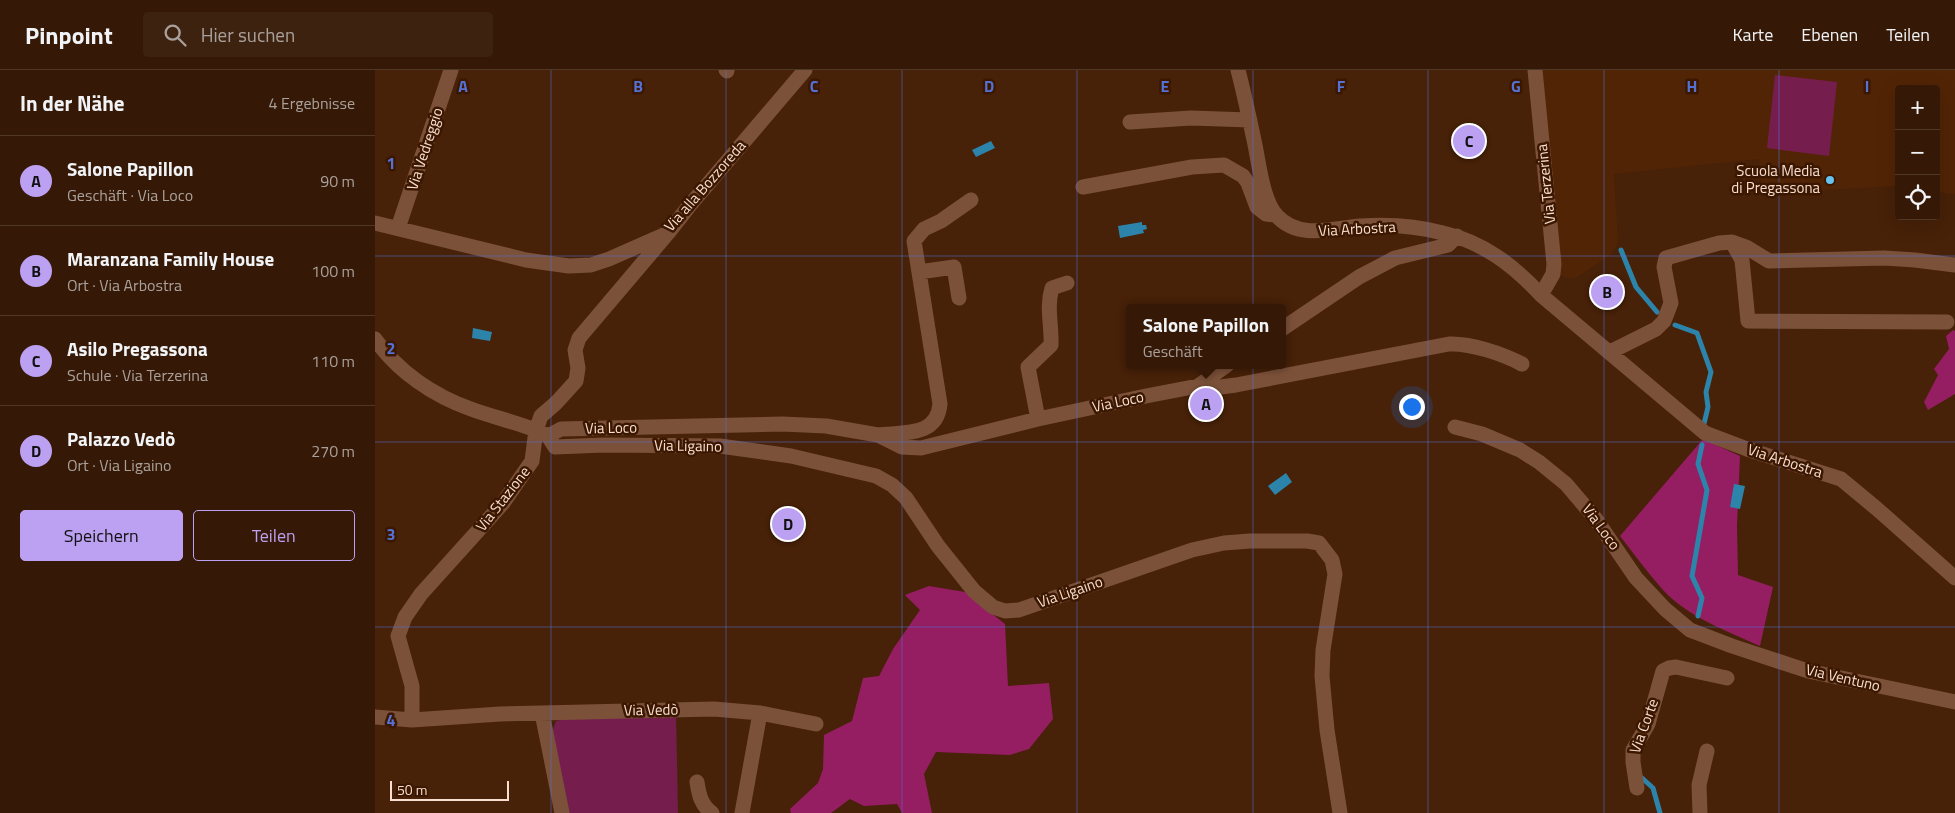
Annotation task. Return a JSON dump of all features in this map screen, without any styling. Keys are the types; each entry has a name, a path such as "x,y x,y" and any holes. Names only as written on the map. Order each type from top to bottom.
{"street":[{"name":"Via Vedreggio","path":"398,228 451,70"},
{"name":"Via alla Bozzoreda","path":"375,223 526,260 569,266 609,260 668,233 805,70"},
{"path":"1238,70 1266,194 1276,215"},
{"name":"Via Terzerina","path":"1535,70 1554,264 1553,274 1541,295"},
{"path":"1131,122 1191,118 1250,120"},
{"name":"Via Arbostra","path":"1083,187 1192,167 1224,165 1243,176 1248,183 1257,207 1266,214 1276,215 1285,223 1308,231 1359,226 1393,226 1429,230 1457,236 1491,252 1523,276 1541,295 1705,433 1747,449 1841,479 1877,508 1955,578"},
{"name":"Via Loco","path":"542,433 561,429 782,424 826,426 878,435 920,430 929,427 939,413 940,404 914,240 924,229 941,221 971,200"},
{"name":"Via Stazione","path":"412,720 412,686 398,636 405,617 421,594 503,503 523,475 532,461 542,433 541,416 576,381 578,368 575,350 579,338 668,233"},
{"path":"1286,326 1359,276 1395,258 1448,245 1457,236"},
{"path":"1732,242 1742,260 1748,321 1947,322"},
{"path":"1610,352 1656,329 1665,321 1671,303 1664,267 1666,258 1719,243 1732,242 1746,247 1769,261 1884,258 1955,265"},
{"path":"919,272 953,267 959,298"},
{"path":"1038,419 1028,367 1051,345 1051,326 1048,311 1052,288 1067,283"},
{"path":"375,339 384,352 428,389 470,409 542,433"},
{"name":"Via Loco","path":"878,435 902,447 921,448 1038,419 1198,386 1213,388 1449,344 1462,344 1478,348 1502,355 1522,364"},
{"name":"Via Loco","path":"1198,386 1221,369"},
{"name":"Via Loco","path":"1455,427 1501,440 1539,462 1566,484 1581,500 1611,539 1636,578 1665,609 1690,630 1732,646"},
{"name":"Via Ligaino","path":"542,433 555,447 604,445 720,446 791,456 876,476 892,485 906,498 939,546 974,591 993,607 1005,611 1019,610 1193,550 1250,541 1307,541 1319,544 1332,560 1335,574 1323,650 1321,676 1329,747 1340,813"},
{"name":"Via Ventuno","path":"1732,646 1808,671 1955,702"},
{"name":"Via Corte","path":"1637,788 1633,750 1648,724 1663,671 1676,667 1727,678"},
{"name":"Via Vedò","path":"412,720 542,712 714,708 760,713 816,724"},
{"path":"542,712 562,813"},
{"path":"742,813 760,713"},
{"path":"375,717 412,720"},
{"path":"1700,813 1699,785 1707,751"},
{"path":"697,782 699,795 705,807 712,813"}],"shaded area":[{"name":"Scuola Media di Pregassona","path":"1535,70 1955,70 1955,194 1940,192 1940,85 1895,85 1895,186 1764,193 1762,191 1759,159 1614,174 1618,243 1610,255 1574,279 1553,274"},
{"path":"1775,75 1837,82 1829,156 1767,148"},
{"path":"1953,330 1955,331 1955,394 1928,410 1924,402 1938,375 1934,369 1949,349 1946,336"},
{"path":"1703,439 1740,456 1737,526 1738,575 1773,587 1760,646 1696,616 1673,600 1657,584 1620,536"},
{"path":"929,586 965,592 1005,624 1008,686 1049,683 1053,719 1029,749 1010,755 936,752 924,774 932,813 902,813 897,804 864,806 850,799 831,813 791,813 790,809 818,783 823,769 824,735 852,721 863,678 879,676 893,649 920,610 905,595"},
{"path":"676,714 678,813 567,813 552,732 556,721"}],"water":[{"path":"991,141 995,148 976,157 972,150"},
{"path":"1142,222 1142,225 1146,225 1147,229 1143,230 1144,233 1120,238 1118,226"},
{"path":"473,328 492,332 490,341 472,338"},
{"path":"1286,473 1292,482 1275,495 1268,486"},
{"path":"1734,484 1745,486 1740,509 1730,507"}],"waterway":[{"path":"1621,250 1636,287 1657,312"},
{"path":"1675,325 1697,333 1711,372 1706,392 1708,407 1703,428"},
{"path":"1698,616 1702,598 1692,576 1707,490 1698,464 1702,445"},
{"path":"1642,778 1653,788 1660,813"}],"place":[{"name":"Asilo Pregassona","path":"1469,141"},
{"name":"Scuola Media di Pregassona","path":"1830,180"},
{"name":"Maranzana Family House","path":"1607,292"},
{"name":"Salone Papillon","path":"1206,404"},
{"name":"Palazzo Vedò","path":"788,524"}]}
